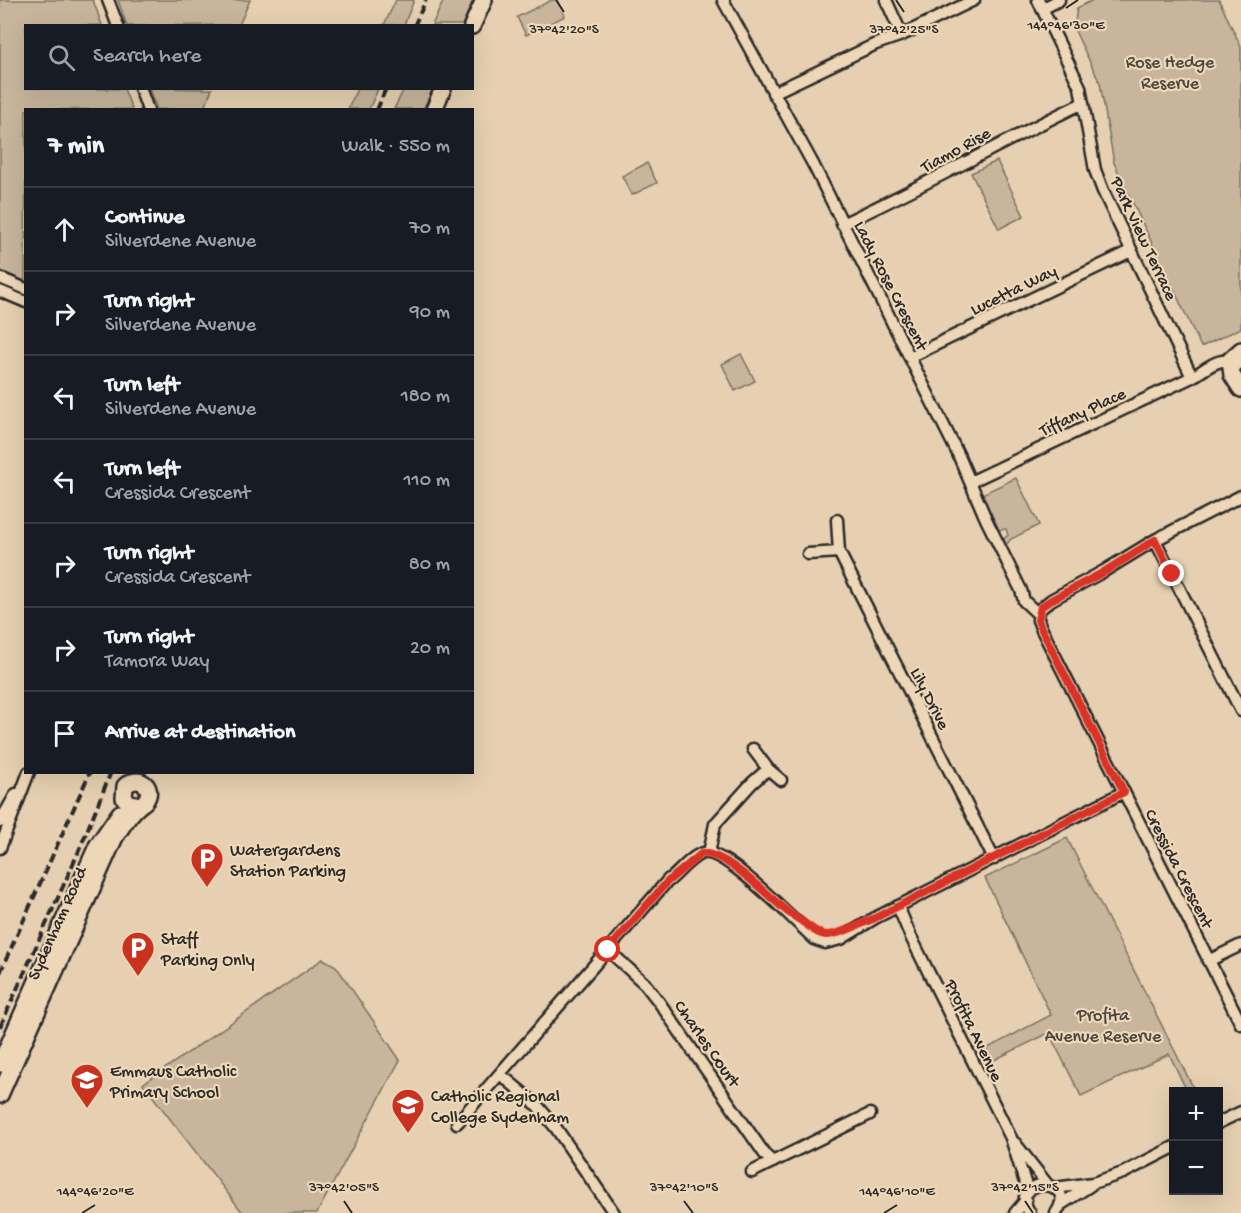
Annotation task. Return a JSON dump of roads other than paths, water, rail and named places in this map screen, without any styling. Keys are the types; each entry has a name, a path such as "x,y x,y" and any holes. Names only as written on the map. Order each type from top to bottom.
{"street":[{"path":"473,24 484,0"},
{"name":"Lady Rose Crescent","path":"723,0 773,93 796,130 910,357 958,454 1024,601 1040,610"},
{"path":"886,0 902,35"},
{"path":"773,93 974,0"},
{"name":"Park View Terrace","path":"1059,0 1040,4 1080,87 1095,170 1192,377"},
{"path":"110,2 117,24"},
{"path":"141,90 147,108"},
{"path":"435,108 442,90"},
{"name":"Tiamo Rise","path":"842,224 916,189 1016,135 1083,103"},
{"name":"Lucetta Way","path":"910,357 1131,251"},
{"path":"0,278 24,288"},
{"path":"0,291 24,301"},
{"path":"1237,363 1235,381 1241,389"},
{"name":"Tiffany Place","path":"970,482 1208,369 1237,363"},
{"path":"1040,610 1051,600 1104,572 1155,540 1241,496"},
{"name":"Lily Drive","path":"837,520 839,552 994,859"},
{"path":"1155,540 1241,711"},
{"path":"808,555 839,552"},
{"name":"Cressida Crescent","path":"1040,610 1042,630 1241,1024"},
{"path":"753,749 768,769 781,780"},
{"path":"709,850 715,824 752,783 768,769"},
{"path":"0,822 28,774"},
{"path":"0,848 28,774"},
{"path":"135,776 143,782 148,780"},
{"name":"Sydenham Road","path":"0,1095 97,846 119,816 125,786 135,776"},
{"name":"Sydenham Road","path":"0,1064 39,993 115,837 147,798 148,780"},
{"path":"457,1123 667,882 675,868 688,854 700,847 709,850 720,849 742,873 789,913 815,932 832,935 875,918 1124,792"},
{"path":"124,798 129,803 140,805"},
{"name":"Profita Avenue","path":"895,907 1011,1138 1030,1213"},
{"path":"1208,961 1241,945"},
{"name":"Charles Court","path":"608,950 645,984 766,1156 773,1162"},
{"path":"500,1074 536,1104 556,1128 614,1213"},
{"path":"1223,1121 1241,1112"},
{"path":"752,1172 870,1114"},
{"name":"Profita Avenue","path":"1011,1138 1051,1186"},
{"path":"1015,1213 1036,1185 1093,1183 1123,1173 1169,1149"},
{"path":"1058,1209 1093,1183"},
{"path":"1051,1186 1059,1193 1058,1209"}],"railway":[{"path":"415,24 426,0"},
{"path":"378,108 385,90"},
{"path":"0,973 89,774"},
{"path":"0,1027 78,853 110,774"}],"place":[{"name":"Watergardens Station Parking","path":"207,888"},
{"name":"Staff Parking Only","path":"138,977"},
{"name":"Emmaus Catholic Primary School","path":"87,1109"},
{"name":"Catholic Regional College Sydenham","path":"408,1134"}],"park label":[{"name":"Rose Hedge Reserve","path":"1170,71"},
{"name":"Profita Avenue Reserve","path":"1103,1024"}]}
